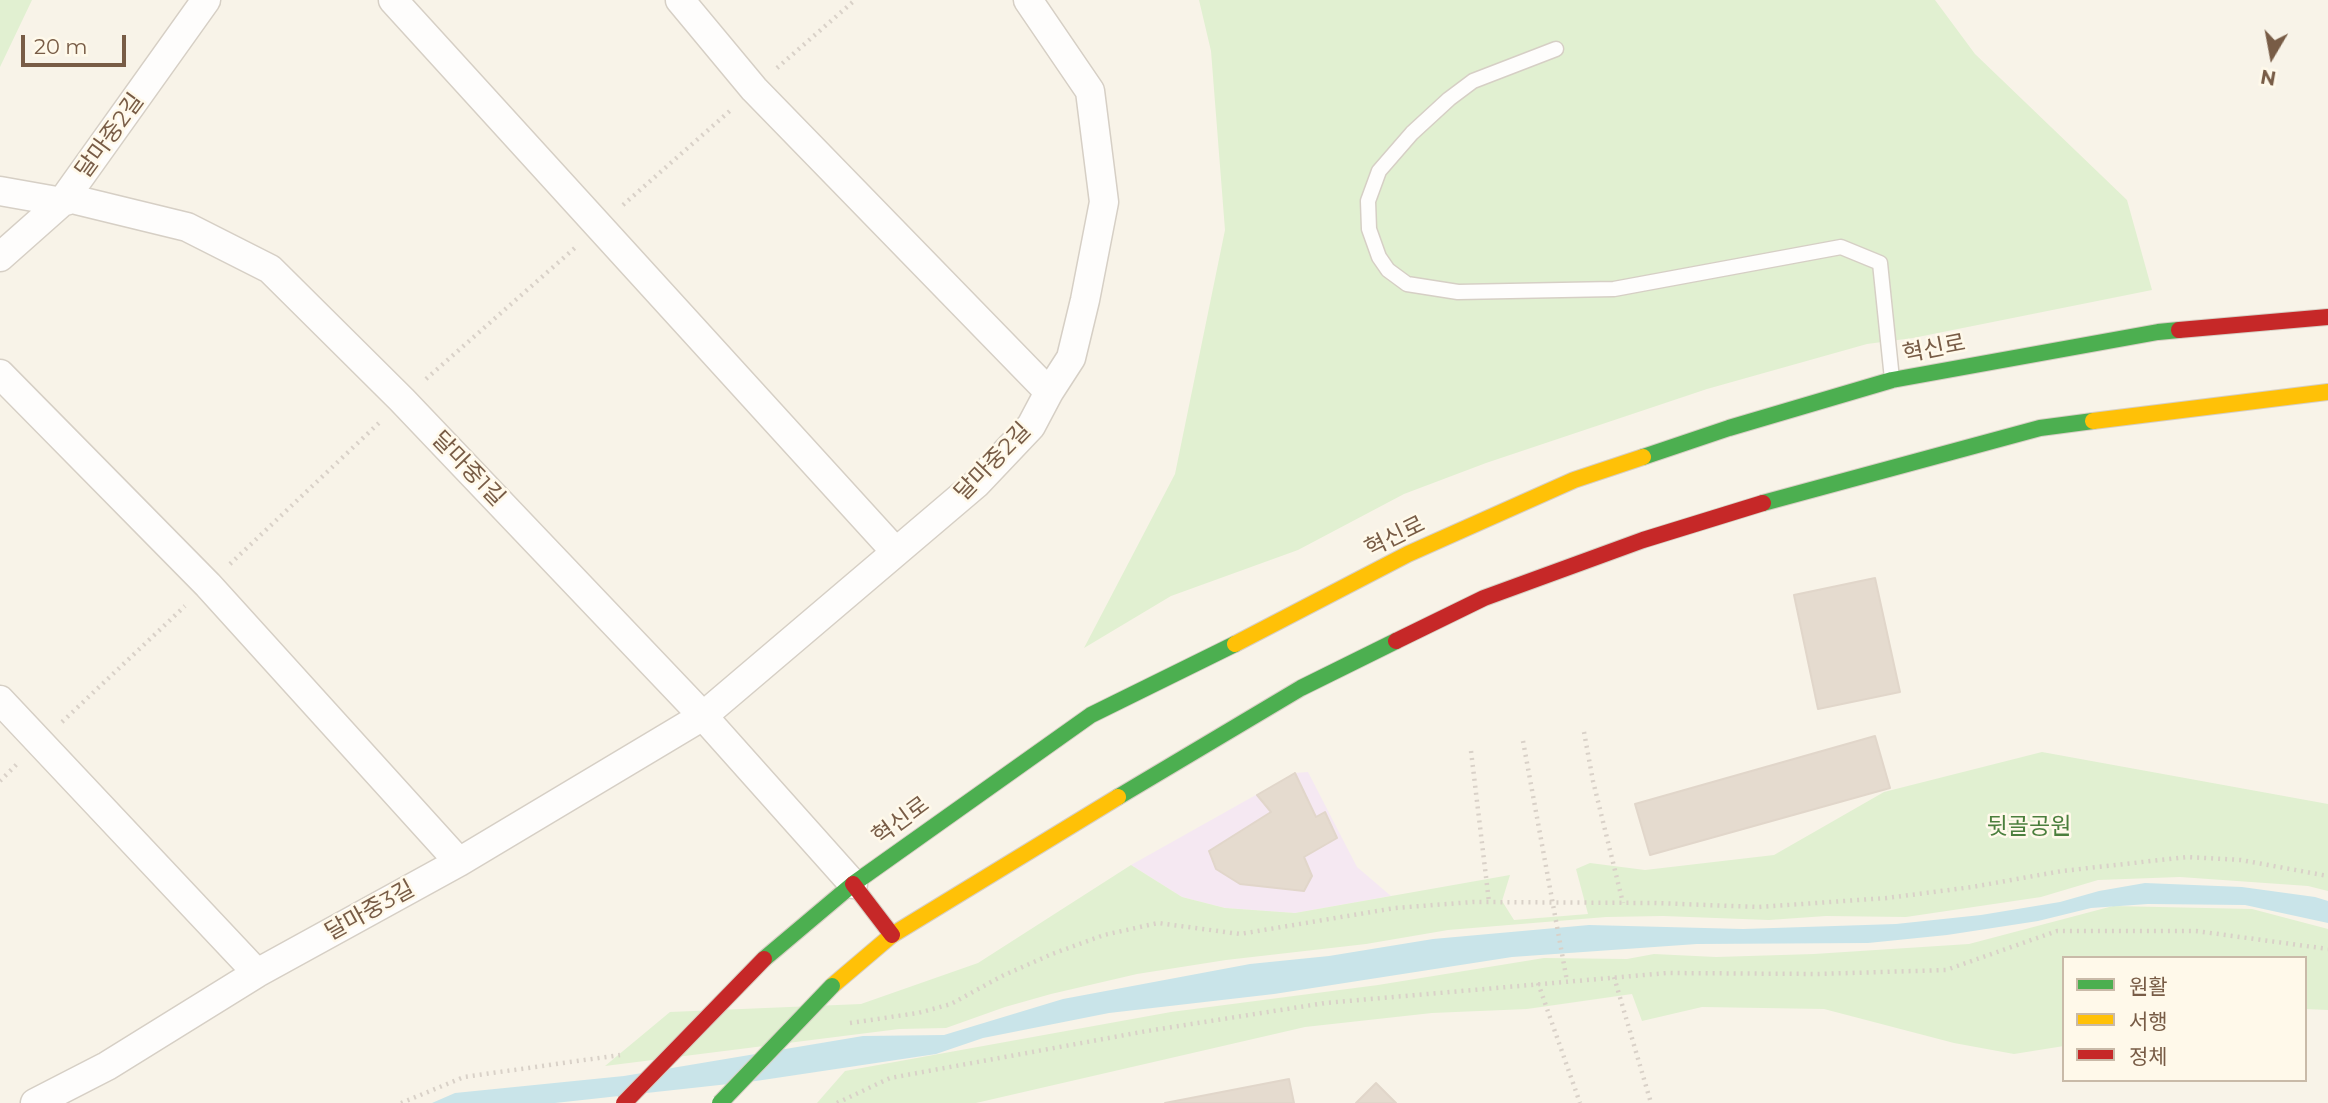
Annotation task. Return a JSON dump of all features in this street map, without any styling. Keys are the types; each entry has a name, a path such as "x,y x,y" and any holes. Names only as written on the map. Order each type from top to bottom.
{"street":[{"name":"달마중2길","path":"62,202 206,0"},
{"path":"393,0 895,551"},
{"path":"680,0 754,89 1049,392"},
{"name":"달마중2길","path":"703,716 976,484 1031,426 1071,358 1104,202 1090,91 1028,0"},
{"name":"달마중1길","path":"0,191 62,202 72,199 187,227 270,269 402,400 703,716 853,884"},
{"path":"0,257 62,202"},
{"name":"혁신로","path":"624,1103 764,959 853,884 962,804 1091,715 1236,644 1408,554 1574,480 1729,428 1892,380 2158,332 2328,317"},
{"path":"0,374 208,585 459,862"},
{"path":"720,1103 832,985 892,934 1301,688 1484,597 1668,532 1806,490 2040,428 2328,392"},
{"path":"0,700 257,973"},
{"name":"달마중3길","path":"35,1103 149,1042 257,973 459,862 703,716"},
{"path":"853,884 892,934"}],"lane":[{"path":"1556,49 1473,81 1412,133 1379,171 1368,201 1369,229 1379,257 1388,270 1407,284 1458,292 1614,289 1841,247 1880,263 1892,380"}],"path":[{"path":"1584,732 1592,781 1623,903"},
{"path":"1523,741 1567,981"},
{"path":"1471,751 1489,902"},
{"path":"849,1023 918,1013 951,1004 1002,976 1052,954 1104,935 1158,923 1240,934 1395,908 1489,902 1759,907 1887,898 2062,871 2187,857 2241,860 2328,876"},
{"path":"837,1103 890,1078 1147,1031 1325,1003 1667,973 1818,974 1946,970 2057,931 2196,931 2328,949"},
{"path":"1614,977 1651,1103"},
{"path":"1538,983 1580,1103"},
{"path":"401,1103 464,1077 629,1054"}],"shaded area":[{"path":"1308,772 1357,867 1391,896 1295,913 1225,908 1182,897 1131,865 1295,773"}],"green space":[{"path":"0,0 32,0 0,67"},
{"path":"1199,0 1935,0 1975,54 2127,200 2152,290 1913,338 1867,344 1707,389 1486,463 1404,494 1298,550 1171,596 1084,648 1175,474 1225,230 1211,51"},
{"name":"뒷골공원","path":"2042,752 2328,804 2328,891 2308,886 2180,877 2098,880 2041,897 1906,917 1826,916 1769,920 1606,917 1448,930 1366,944 1226,960 1137,974 1005,1007 946,1028 899,1029 605,1066 670,1012 861,1004 978,963 1131,865 1182,897 1225,908 1295,913 1510,875 1502,901 1514,920 1588,914 1576,869 1590,863 1645,870 1774,855 1884,792"},
{"path":"2113,906 2252,909 2328,929 2328,1010 2307,1009 2307,956 2062,956 2062,1046 2014,1054 1954,1043 1824,1009 1702,1007 1642,1021 1632,994 1527,1009 1432,1013 1305,1027 976,1103 817,1103 845,1071 1171,1012 1378,985 1544,958 1627,959 1654,954 1716,957 1814,954 1969,944"}],"water":[{"path":"2145,883 2242,887 2315,897 2328,901 2328,923 2245,905 2148,904 2091,908 2038,921 1947,935 1868,943 1697,944 1512,957 1274,994 1109,1013 983,1038 936,1054 756,1081 555,1103 432,1103 455,1093 624,1076 863,1036 944,1035 1063,999 1250,964 1329,956 1433,939 1589,925 1743,929 1896,924 1981,915 2060,902 2099,891"}],"building":[{"path":"1875,578 1900,692 1818,709 1794,595"},
{"path":"1875,736 1890,788 1650,855 1635,804"},
{"path":"1295,773 1316,817 1325,812 1337,838 1304,857 1312,876 1304,891 1240,884 1216,869 1209,851 1271,812 1257,795"},
{"path":"1289,1079 1294,1103 1165,1103"},
{"path":"1376,1083 1396,1103 1356,1103"}],"traffic: fast":[{"path":"1643,457 1729,428 1892,380 2179,330"},
{"path":"1763,503 2040,428 2093,421"},
{"path":"1118,797 1301,688 1396,641"},
{"path":"764,959 853,884 1091,715 1235,644"},
{"path":"720,1103 832,986"}],"traffic: slow":[{"path":"2093,421 2328,392"},
{"path":"1235,644 1408,554 1574,480 1643,457"},
{"path":"832,986 892,935 1118,797"}],"traffic: jam":[{"path":"2179,330 2328,317"},
{"path":"1396,641 1484,598 1643,540 1763,503"},
{"path":"853,884 892,935"},
{"path":"624,1103 764,959"}]}
